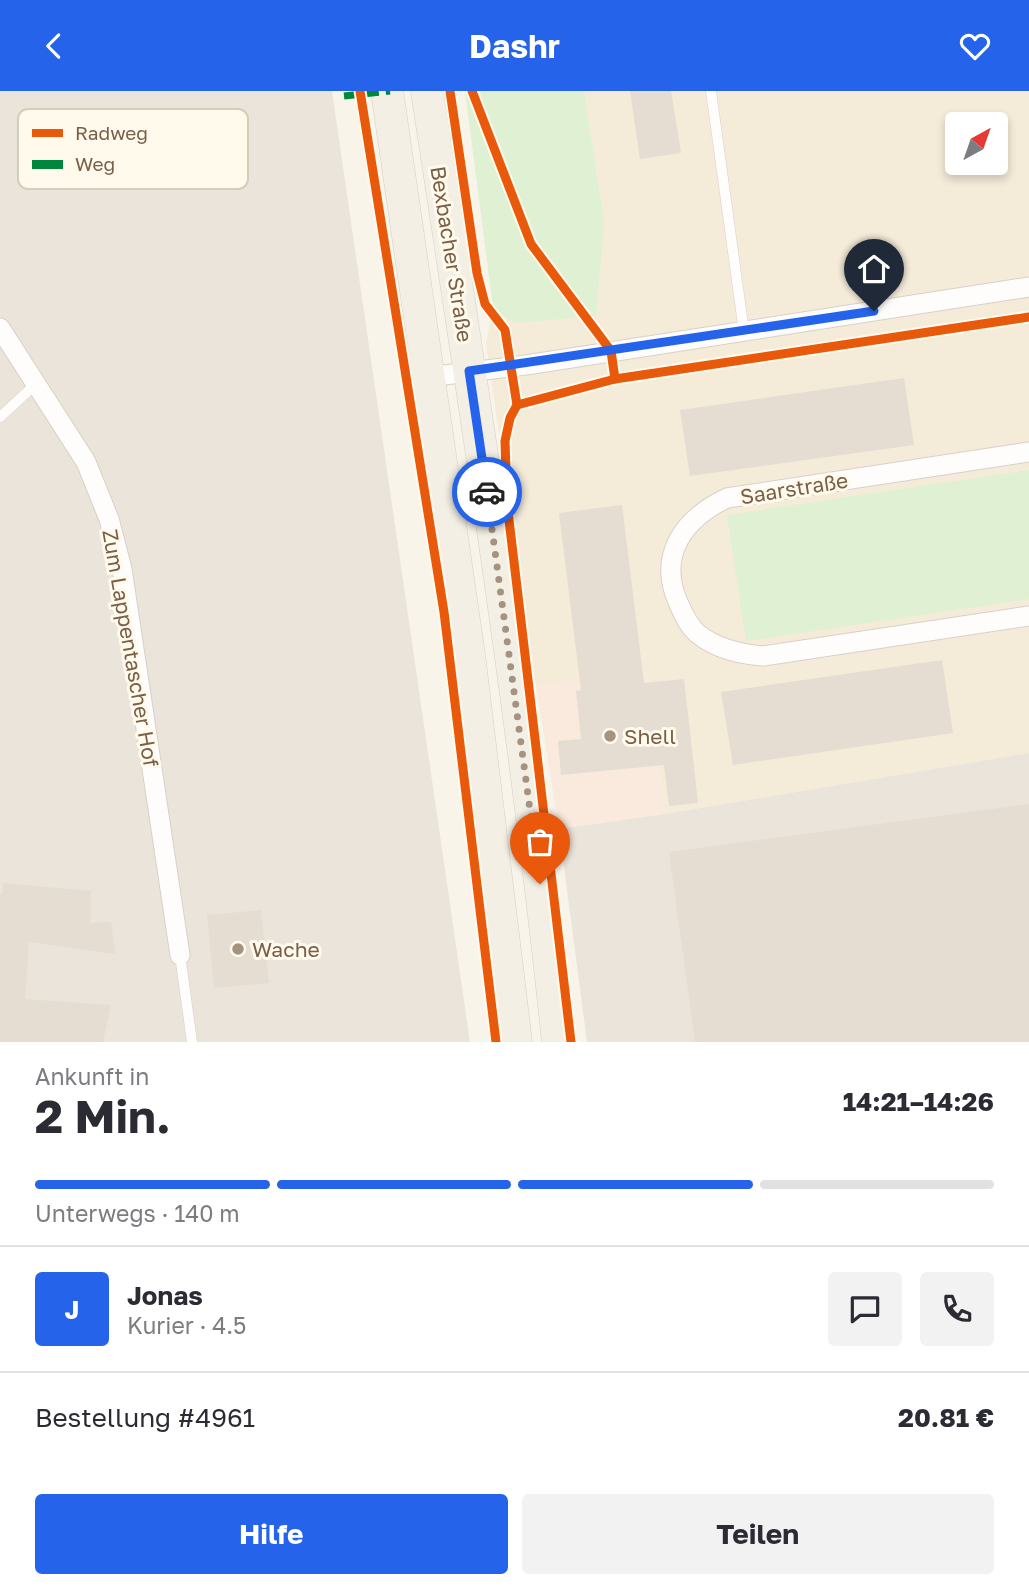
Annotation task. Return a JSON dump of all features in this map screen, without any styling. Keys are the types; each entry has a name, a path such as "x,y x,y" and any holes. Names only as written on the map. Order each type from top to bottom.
{"main road":[{"name":"Bexbacher Straße","path":"387,91 469,655 516,1042"},
{"name":"Bexbacher Straße","path":"427,91 521,737 558,1042"}],"street":[{"path":"428,377 744,332 1029,287"},
{"name":"Zum Lappentascher Hof","path":"0,328 86,462 109,519 121,569 180,955"},
{"name":"Saarstraße","path":"1029,452 727,498 696,516 682,533 673,555 671,573 676,596 697,633 721,648 740,654 763,656 1029,616"}],"lane":[{"path":"712,91 744,332"},
{"path":"0,417 37,383"},
{"path":"180,955 192,1042"}],"shaded area":[{"path":"0,91 332,91 470,1042 0,1042"},
{"path":"584,91 1029,91 1029,753 665,814 648,673 536,686 486,344 493,307 514,323 604,221"},
{"path":"648,673 665,814 559,829 536,686"},
{"path":"1029,753 1029,1042 587,1042 559,829 665,814"}],"green space":[{"path":"465,91 584,91 604,221 596,316 514,323 493,307"},
{"path":"1029,470 1029,599 746,641 727,515"}],"building":[{"path":"630,91 671,91 681,153 640,159"},
{"path":"904,378 914,445 690,476 680,410"},
{"path":"622,505 644,683 684,679 698,803 669,806 664,765 561,775 558,741 581,739 576,691 581,690 559,513"},
{"path":"942,660 953,733 733,765 721,692"},
{"path":"1029,804 1029,1042 695,1042 669,852"},
{"path":"3,883 91,891 90,923 111,922 115,954 29,942 25,999 111,1005 103,1042 0,1042 0,894"},
{"name":"Wache","path":"261,910 269,983 214,988 207,915"}],"marked path":[{"path":"344,96 390,91"}],"cycle path":[{"path":"360,91 444,612 496,1042"},
{"path":"450,91 477,273 485,304 505,330 517,405 510,418 505,441 507,503 571,1042"},
{"path":"472,91 531,244 611,351 615,379"},
{"path":"517,405 615,379 1029,317"}],"way so far":[{"path":"487,492 540,884"}],"place":[{"name":"Shell","path":"610,736"},
{"name":"Wache","path":"238,949"}],"route":[{"path":"487,492 469,371 526,365 874,311"}]}
